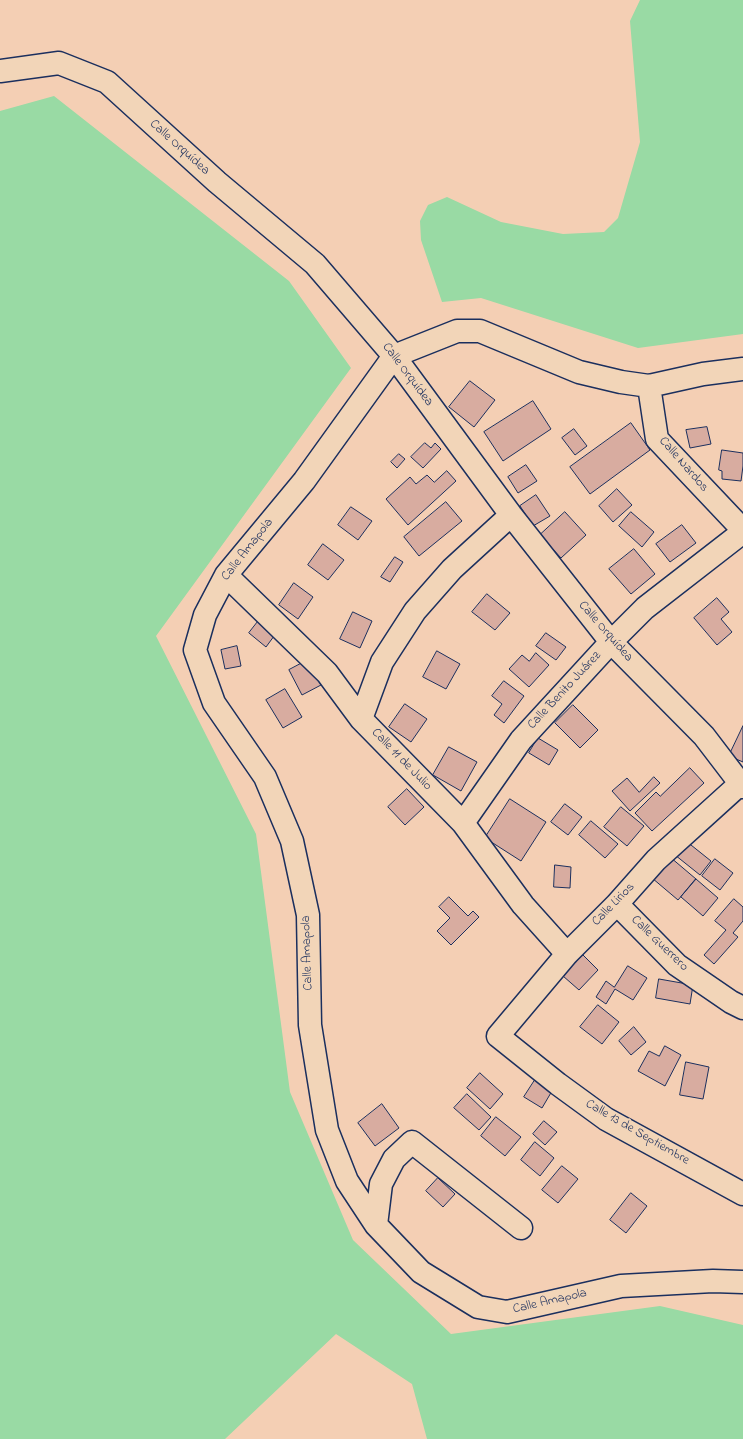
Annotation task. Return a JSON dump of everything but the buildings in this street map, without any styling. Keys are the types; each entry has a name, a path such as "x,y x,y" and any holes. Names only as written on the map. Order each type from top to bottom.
{"street":[{"name":"Calle Orquídea","path":"0,71 59,63 107,82 216,182 315,264 394,356 511,514 611,642 704,736 742,786"},
{"path":"394,356 457,331 480,331 579,372 621,382 649,386 703,374 743,369"},
{"name":"Calle Amapola","path":"394,356 304,480 226,575 205,615 195,650 214,703 265,777 292,841 308,915 310,1025 327,1130 347,1181 376,1225 421,1272 478,1308 507,1312 621,1286 713,1281 743,1282"},
{"name":"Calle Nardos","path":"649,386 657,439 743,531"},
{"path":"361,719 382,662 415,611 452,568 511,514"},
{"name":"Calle Benito Juárez","path":"463,823 521,740 611,642 645,608 743,531"},
{"name":"Calle 11 de Julio","path":"226,575 327,673 361,719 463,823 523,906 567,954"},
{"name":"Calle Lirios","path":"498,1036 567,954 617,904 656,860 742,786"},
{"name":"Calle Guerrero","path":"617,904 677,965 731,1002 743,1008"},
{"name":"Calle 13 de Septiembre","path":"498,1036 558,1084 606,1119 743,1194"},
{"path":"376,1225 381,1184 394,1159 412,1142 521,1228"}],"green space":[{"path":"640,0 743,0 743,334 638,348 481,298 442,302 421,240 420,221 428,205 447,197 501,222 563,234 604,232 618,218 640,142 630,21"},
{"path":"54,96 289,281 351,368 156,636 256,834 290,1092 353,1240 451,1334 660,1306 743,1325 743,1439 427,1439 412,1384 336,1334 225,1439 0,1439 0,111"}]}
